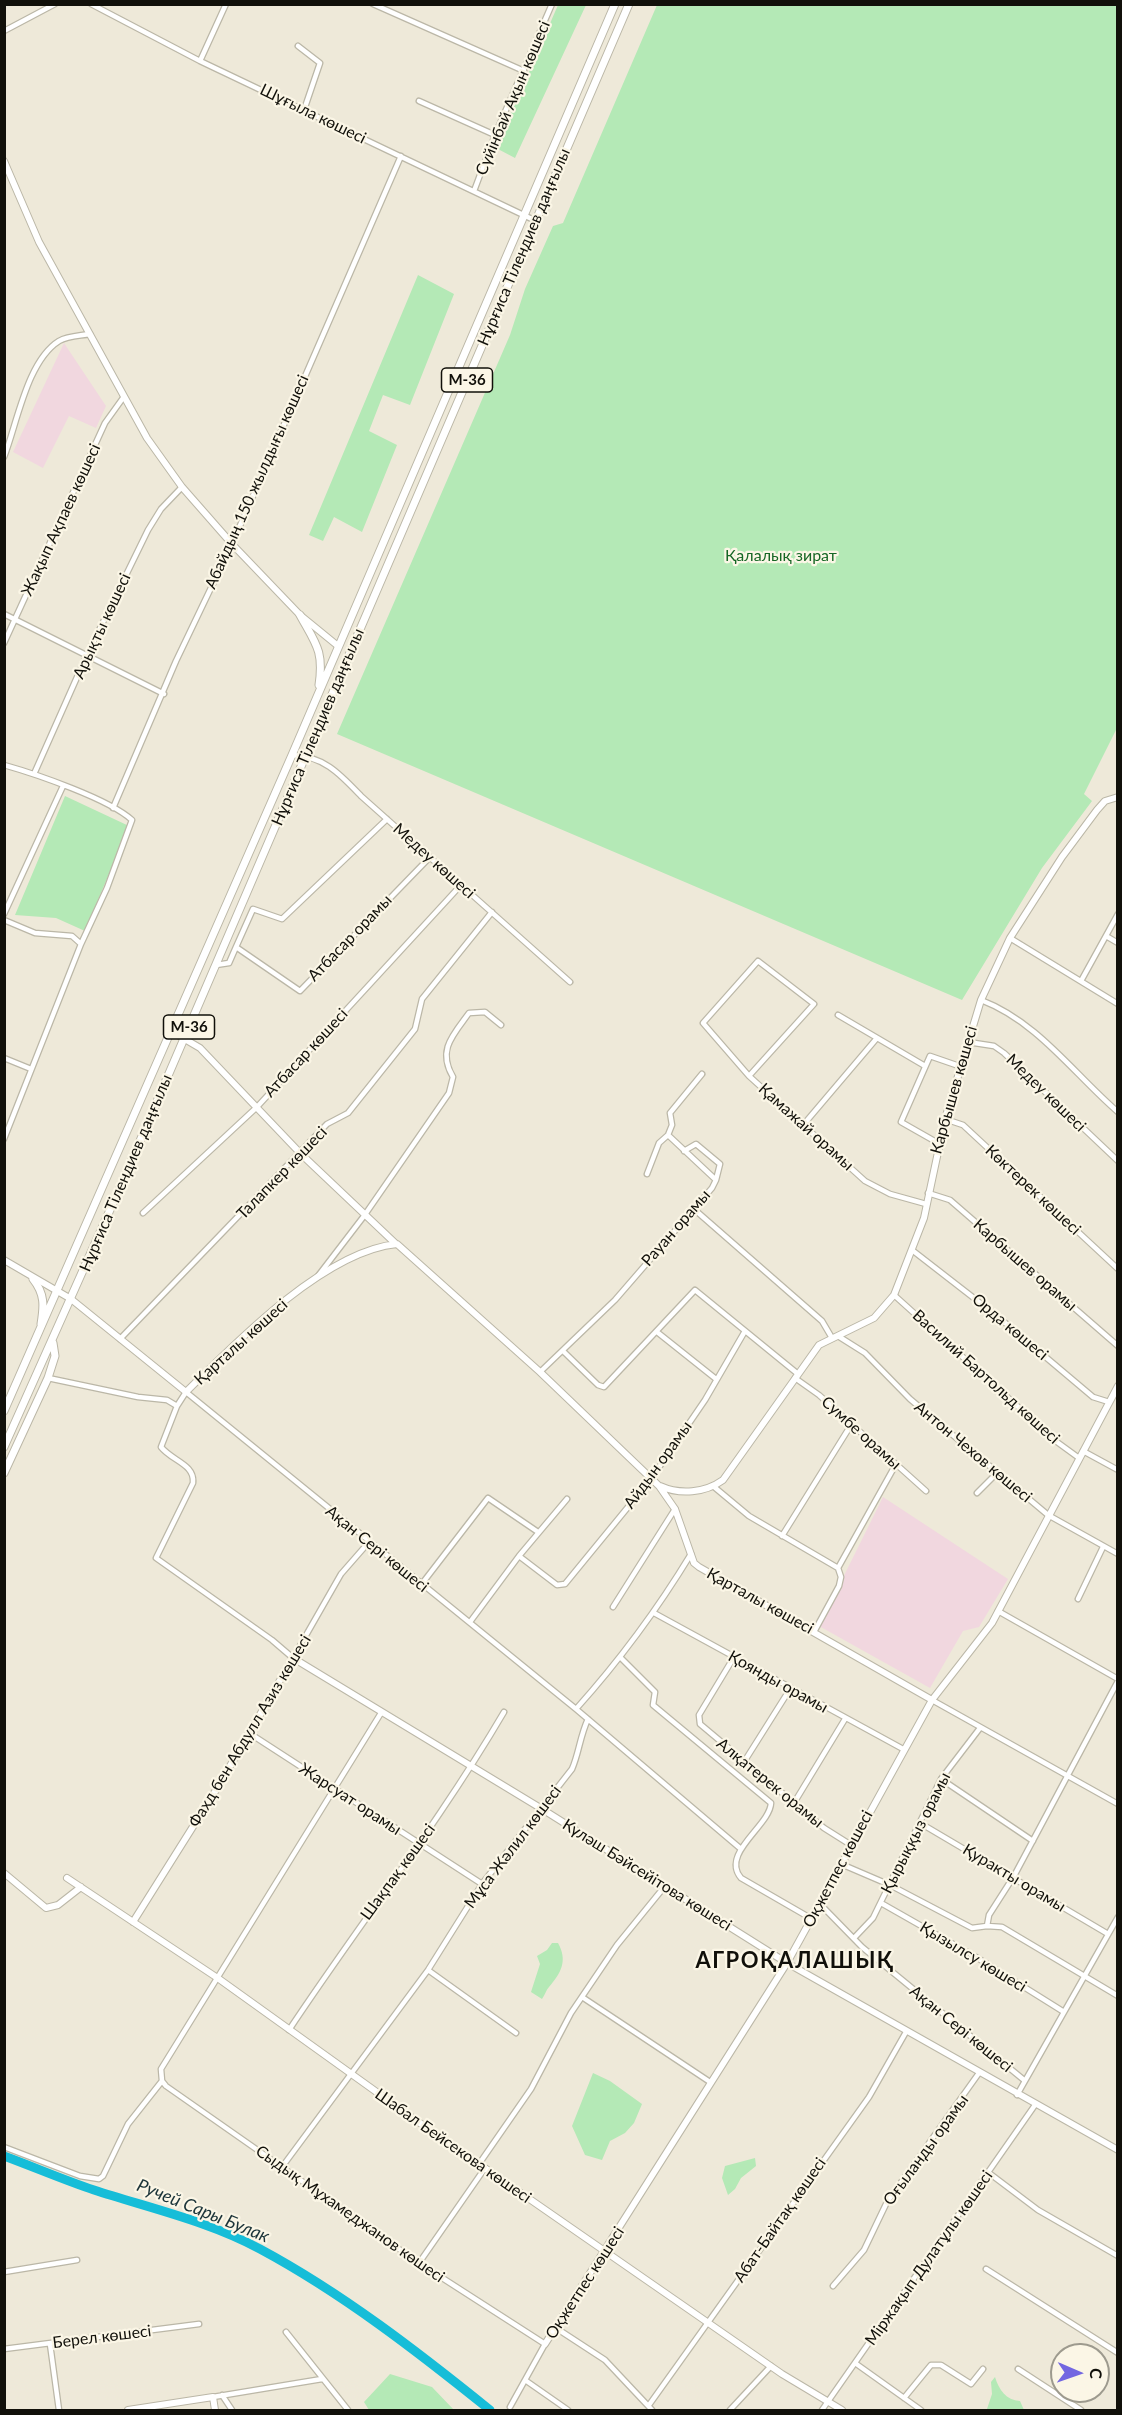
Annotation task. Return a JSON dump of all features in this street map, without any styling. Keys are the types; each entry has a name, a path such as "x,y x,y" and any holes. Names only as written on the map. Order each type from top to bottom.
{"main road":[{"name":"Нұрғиса Тілендиев даңғылы","path":"4,1411 292,755 615,4"},
{"name":"Нұрғиса Тілендиев даңғылы","path":"4,1447 53,1341 629,4"},
{"path":"300,615 322,661 317,696"},
{"path":"33,1279 41,1289 44,1300 40,1332"},
{"path":"4,1473 48,1378 55,1356 53,1341"},
{"path":"20,1412 41,1394"}],"street":[{"path":"4,31 55,4"},
{"name":"Шұғыла көшесі","path":"91,4 200,61 536,221"},
{"path":"200,61 226,4"},
{"path":"373,4 524,71"},
{"name":"Сүйінбай Ақын көшесі","path":"474,191 495,135 552,4"},
{"path":"298,46 320,63 304,110"},
{"path":"419,101 495,135"},
{"name":"Абайдың 150 жылдығы көшесі","path":"113,808 164,694 176,661 232,544 401,156"},
{"path":"4,161 39,242 123,399 147,438 182,487 232,544 300,615 338,646"},
{"path":"4,457 16,415 46,352 57,342 69,337 90,334"},
{"name":"Жақып Ақпаев көшесі","path":"4,643 105,423 123,399"},
{"name":"Арықты көшесі","path":"34,774 86,657 148,530 160,509 182,487"},
{"path":"4,614 164,694"},
{"name":"Медеу көшесі","path":"292,755 306,755 331,765 387,819 570,982"},
{"path":"4,765 34,774 113,808 130,818 132,825 81,944 5,1136"},
{"path":"4,914 63,786"},
{"name":"Карбышев көшесі","path":"796,1376 819,1345 874,1318 894,1295 924,1218 938,1143 959,1066 981,1000 1010,938 1062,857 1096,810 1105,801 1118,797"},
{"path":"215,965 229,963 253,909 282,919 387,819"},
{"name":"Атбасар орамы","path":"236,947 300,991 430,857"},
{"name":"Атбасар көшесі","path":"143,1213 257,1107 461,885"},
{"name":"Талапкер көшесі","path":"120,1339 301,1154 327,1124 348,1113 415,1029 422,999 492,912"},
{"path":"1081,981 1118,914"},
{"path":"4,920 35,933 72,936 81,944"},
{"path":"1106,936 1118,943"},
{"path":"1010,938 1118,1004"},
{"name":"Қамажай орамы","path":"749,1076 814,1004 758,962 703,1023 749,1076 865,1181 890,1194 926,1204"},
{"path":"981,1000 1003,1009 1055,1048 1089,1087 1118,1112"},
{"path":"316,1278 364,1216 449,1093 453,1077 445,1064 446,1047 456,1032 470,1013 485,1011 501,1025"},
{"path":"838,1015 925,1066"},
{"name":"Қарталы көшесі","path":"171,1031 200,1048 364,1216 540,1372 659,1486 675,1509 694,1563 980,1728 1118,1804"},
{"path":"804,1125 877,1038"},
{"name":"Медеу көшесі","path":"967,1042 994,1046 1004,1053 1118,1161"},
{"path":"938,1143 900,1122 930,1056 959,1066"},
{"path":"4,1058 31,1069"},
{"path":"647,1174 658,1143 668,1135 672,1125 670,1113 702,1074"},
{"name":"Көктерек көшесі","path":"945,1119 963,1125 1118,1269"},
{"name":"Рауан орамы","path":"540,1372 615,1300 646,1261 695,1210 716,1180 668,1135"},
{"path":"684,1151 696,1144 720,1164 716,1180"},
{"name":"Карбышев орамы","path":"928,1193 950,1200 1118,1346"},
{"name":"Антон Чехов көшесі","path":"695,1210 822,1321 835,1337 865,1353 910,1399 1048,1515 1118,1554"},
{"name":"Қарталы көшесі","path":"188,1583 156,1558 194,1477 188,1467 169,1456 161,1447 177,1406 186,1392 261,1321 316,1278 376,1246 397,1244"},
{"name":"Орда көшесі","path":"912,1250 998,1316 1094,1397 1109,1402"},
{"name":"Ақан Сері көшесі","path":"4,1260 33,1279 71,1299 576,1709 741,1849"},
{"name":"Сумбе орамы","path":"657,1332 696,1290 926,1491"},
{"name":"Василий Бартольд көшесі","path":"894,1295 1057,1442 1079,1458"},
{"name":"Айдын орамы","path":"519,1556 556,1585 565,1584 651,1479 700,1408 744,1331"},
{"path":"563,1351 602,1388 657,1332 716,1379"},
{"path":"659,1486 669,1491 699,1491 713,1486 730,1472 796,1376"},
{"path":"48,1378 138,1397 167,1400 177,1406"},
{"name":"Оқжетпес көшесі","path":"510,2407 545,2344 787,1963 850,1845 932,1700 986,1632 1117,1389"},
{"path":"782,1536 851,1425"},
{"path":"1083,1451 1118,1470"},
{"path":"838,1568 896,1464"},
{"path":"977,1494 997,1473"},
{"path":"713,1486 749,1516 838,1568 841,1578 839,1586 814,1632"},
{"path":"421,1585 488,1498 538,1532"},
{"path":"470,1622 519,1556 567,1499"},
{"path":"613,1607 675,1509"},
{"name":"Фахд бен Абдулл Азиз көшесі","path":"133,1922 249,1733 341,1574 369,1542"},
{"path":"1078,1599 1103,1547"},
{"path":"576,1709 621,1658 654,1613 691,1554"},
{"name":"Күләш Бәйсейітова көшесі","path":"188,1583 211,1595 293,1658 381,1713 473,1766 787,1963 1118,2150"},
{"path":"987,1926 989,1915 1014,1876 1069,1776 1118,1680 998,1611"},
{"name":"Қоянды орамы","path":"654,1613 903,1749"},
{"name":"Алқатерек орамы","path":"734,1657 699,1715 701,1726 794,1803 850,1845"},
{"path":"621,1658 655,1692 653,1705 771,1803 767,1815 741,1849 736,1860 736,1870 741,1878 812,1919"},
{"path":"744,1762 790,1689"},
{"path":"4,2147 80,2176 99,2179 103,2176 128,2124 162,2079 161,2069 219,1979 381,1713"},
{"name":"Шақпақ көшесі","path":"289,2030 350,1937 420,1845 473,1766 504,1713"},
{"name":"Мұса Жәлил көшесі","path":"282,2167 428,1970 482,1884 572,1769 577,1758 580,1736 588,1719"},
{"path":"794,1803 845,1719"},
{"name":"Қырыққыз орамы","path":"854,1938 873,1918 941,1779 980,1728"},
{"name":"Жарсуат орамы","path":"249,1733 333,1790 482,1884"},
{"path":"941,1779 1033,1840"},
{"name":"Қуракты орамы","path":"920,1822 1108,1934"},
{"path":"841,1864 890,1885 972,1928 1002,1927 1118,1996"},
{"path":"4,1873 46,1908 58,1905 81,1887"},
{"name":"Шабал Бейсекова көшесі","path":"67,1878 219,1979 349,2074 771,2366 842,2410"},
{"path":"420,2263 531,2089 582,1997 616,1945 665,1886"},
{"name":"Қызылсу көшесі","path":"881,1903 1064,2012"},
{"name":"Ақан Сері көшесі","path":"820,1904 854,1938 1024,2080"},
{"path":"1017,2095 1118,1917"},
{"path":"428,1970 516,2033"},
{"path":"582,1997 710,2082"},
{"name":"Абат-Байтақ көшесі","path":"649,2405 806,2182 869,2097 906,2032"},
{"name":"Оғыланды орамы","path":"833,2286 864,2250 887,2202 979,2073"},
{"name":"Сыдық Мұхамеджанов көшесі","path":"162,2079 166,2086 420,2263 545,2344"},
{"name":"Міржақып Дулатұлы көшесі","path":"822,2410 1035,2104"},
{"path":"988,2173 1038,2210 1118,2256"},
{"path":"4,2272 77,2260"},
{"path":"986,2269 1118,2353"},
{"name":"Берел көшесі","path":"4,2349 199,2324"},
{"path":"556,2328 605,2360 652,2410"},
{"path":"286,2332 348,2410"},
{"path":"50,2344 59,2410"},
{"path":"855,2363 921,2410"},
{"path":"904,2398 931,2365 941,2365 971,2384 983,2369"},
{"path":"730,2410 771,2366"},
{"path":"1018,2369 1081,2410"},
{"path":"128,2410 322,2379"},
{"path":"525,2380 568,2410"},
{"path":"222,2395 232,2410"},
{"path":"213,2397 215,2410"}],"shaded area":[{"path":"64,343 106,406 96,428 69,416 43,468 13,452"},
{"path":"883,1497 1008,1579 979,1627 963,1631 930,1688 819,1626"}],"green space":[{"path":"558,5 586,5 515,158 496,148"},
{"name":"Қалалық зират","path":"657,5 1117,5 1117,728 1084,794 1092,801 1042,868 962,1000 337,734 510,335 525,289 553,226 563,223"},
{"path":"418,275 454,294 410,405 383,395 369,431 397,445 362,532 334,517 323,541 309,535"},
{"path":"65,796 129,826 85,931 56,918 15,915"},
{"path":"552,1943 558,1943 563,1961 560,1972 542,1999 531,1992 540,1964 537,1956 547,1950"},
{"path":"593,2073 610,2081 642,2104 634,2123 625,2133 610,2141 602,2160 585,2155 572,2126"},
{"path":"755,2158 756,2166 741,2178 735,2189 728,2195 722,2178 725,2166"},
{"path":"390,2374 432,2387 454,2410 369,2410 364,2402"},
{"path":"995,2377 1004,2394 1020,2401 1024,2410 987,2409 992,2394 991,2382"}],"waterway":[{"name":"Ручей Сары Булак","path":"4,2156 94,2190 220,2230 260,2249 350,2304 490,2410"}],"district":[{"name":"АГРОҚАЛАШЫҚ","path":"795,1961"}]}
